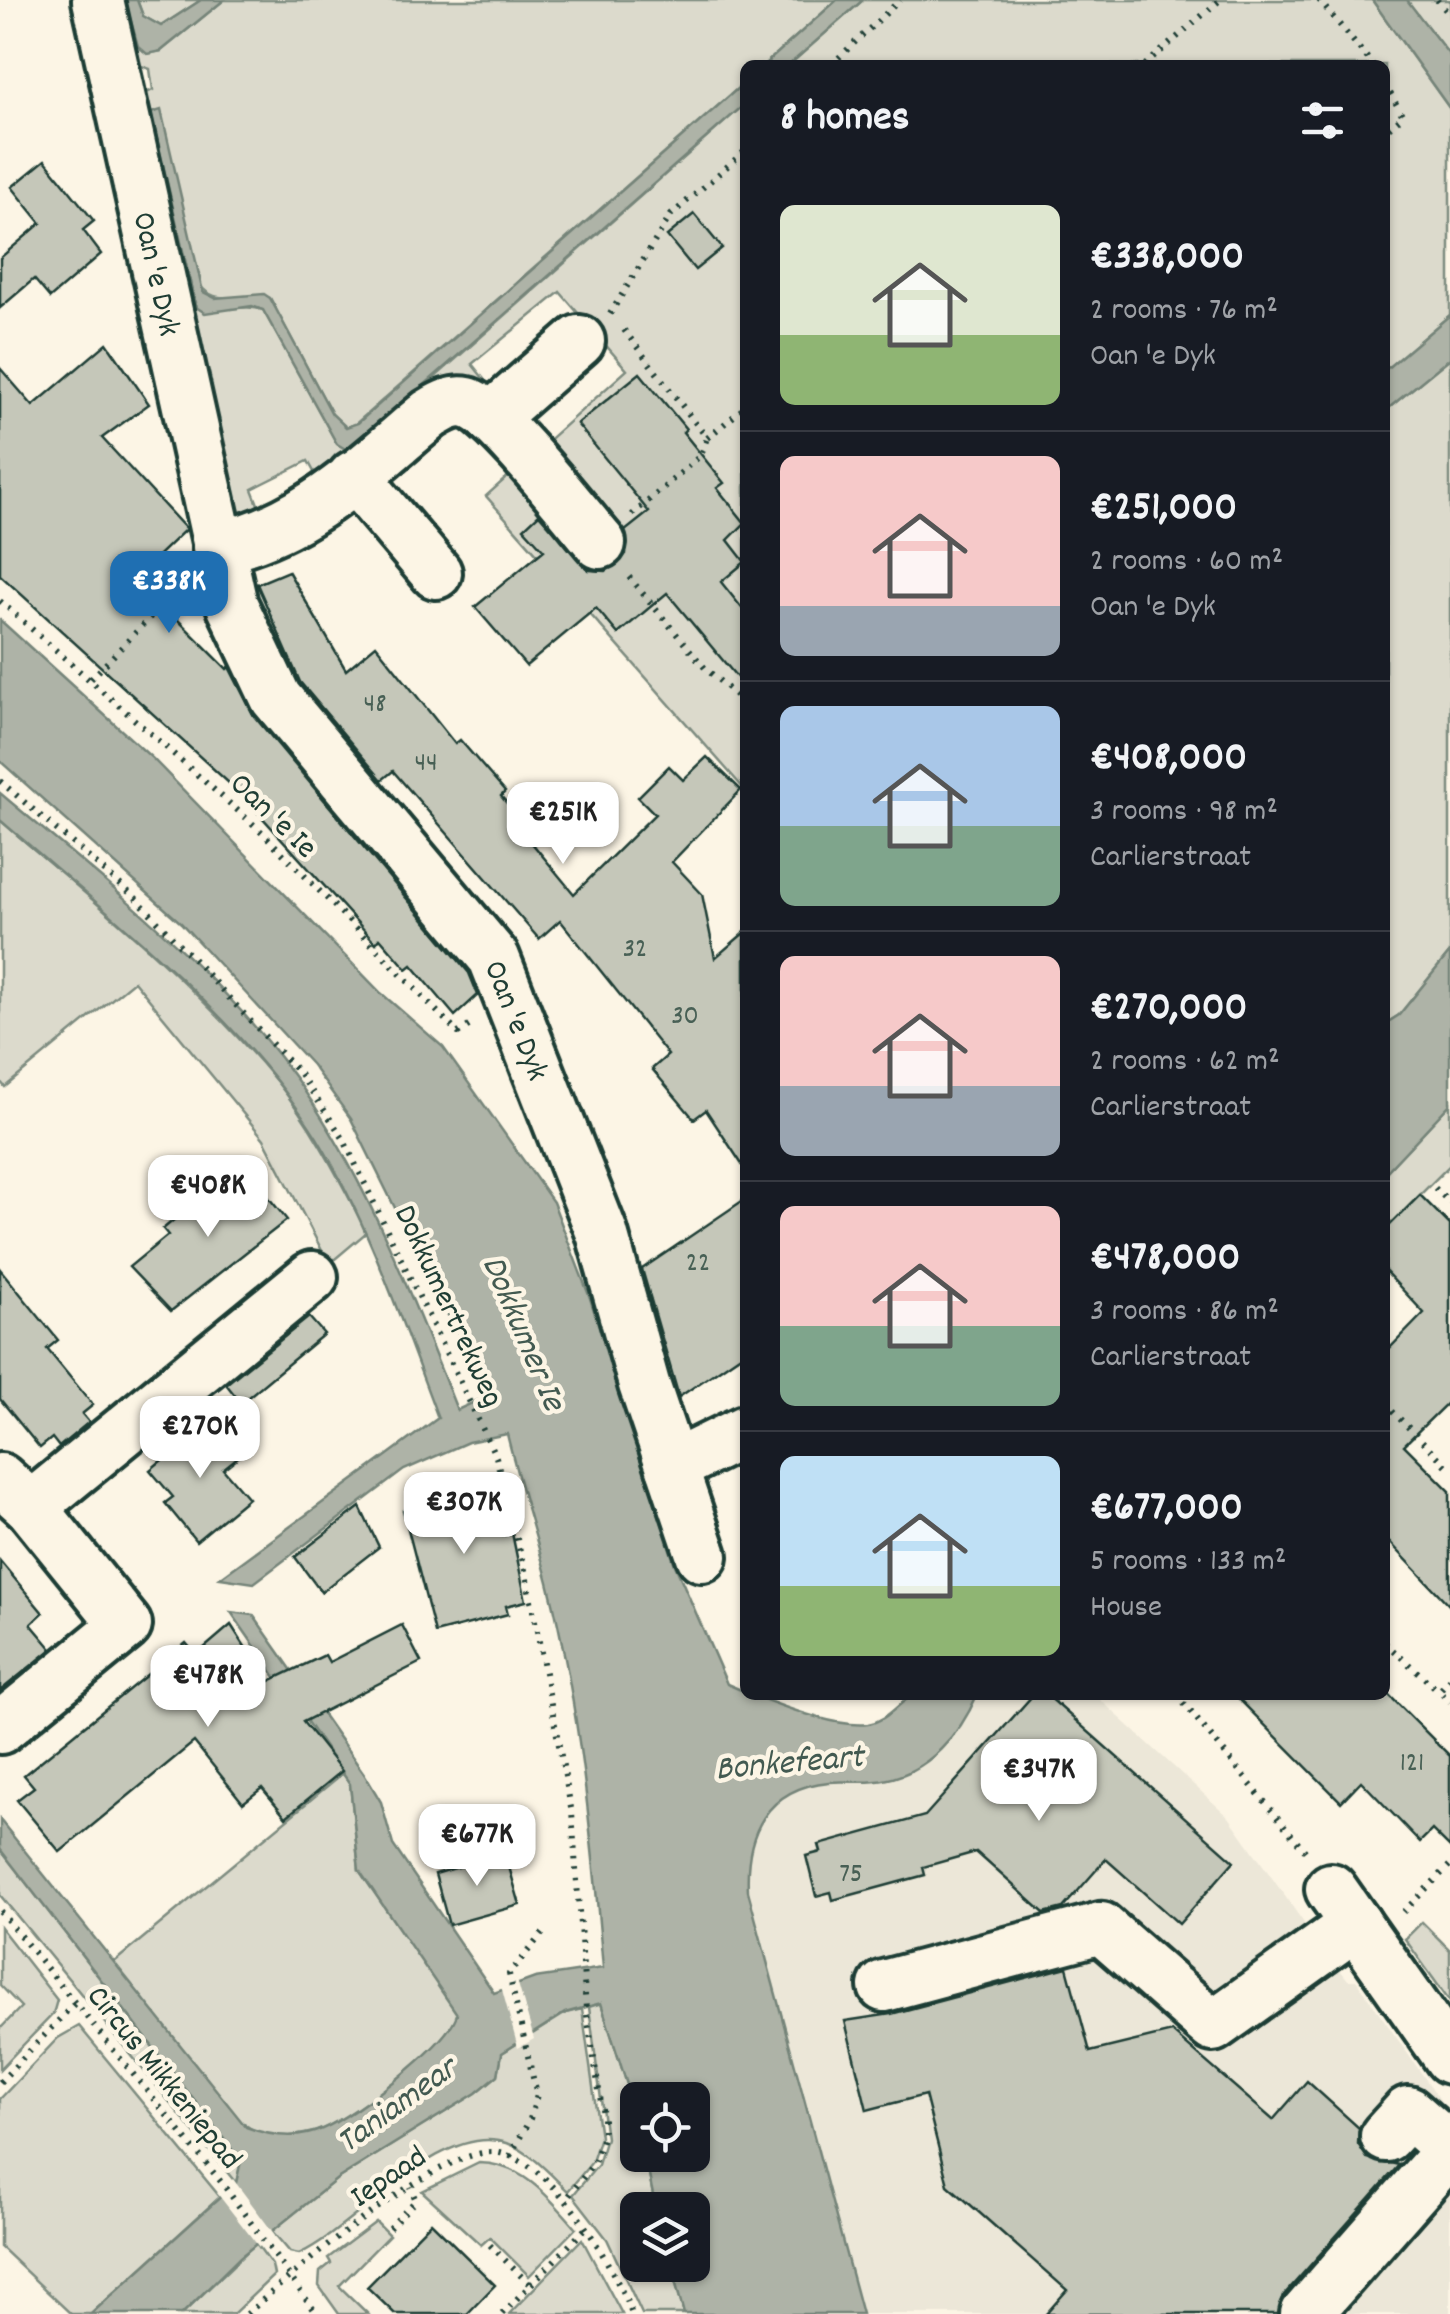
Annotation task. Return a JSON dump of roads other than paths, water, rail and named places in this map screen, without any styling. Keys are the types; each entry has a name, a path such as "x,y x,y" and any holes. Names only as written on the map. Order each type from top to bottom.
{"street":[{"name":"Oan 'e Dyk","path":"98,0 232,604 276,698 494,958 602,1233 702,1556"},
{"path":"491,418 579,341"},
{"path":"218,547 254,540 290,523 448,404 464,402 491,418 600,542"},
{"path":"354,476 436,573"},
{"path":"0,1728 126,1625 15,1493 312,1277"},
{"path":"672,1467 740,1433"},
{"path":"884,1986 1101,1928 1214,2026 1352,1919 1450,2058"},
{"path":"1306,2314 1450,2150 1408,2112 1386,2136"}],"water":[{"path":"125,0 137,0 143,16 161,26 201,0 224,0 161,51 147,54 138,46"},
{"path":"837,0 863,0 795,60 770,60"},
{"path":"1372,0 1407,0 1450,56 1450,109"},
{"path":"740,86 740,108 349,451 337,444 263,310 252,306 205,313 196,307 151,113 161,110 203,292 215,298 264,294 270,298 332,414 346,427 358,423"},
{"path":"1450,315 1450,358 1390,407 1390,366"},
{"path":"0,620 153,759 381,993 443,1047 553,1202 590,1298 675,1565 727,1684 740,1689 740,1700 767,1700 835,1722 868,1724 888,1715 906,1700 974,1700 941,1750 915,1769 884,1780 829,1782 789,1794 764,1817 751,1851 748,1891 862,2314 684,2314 676,2282 710,2282 710,2192 652,2192 648,2172 710,2172 710,2082 626,2082 601,2003 565,2013 502,2053 498,2075 476,2093 337,2179 240,2257 182,2314 91,2314 236,2183 241,2161 0,1849 0,1820 246,2127 294,2136 337,2121 419,2061 450,2028 457,2014 359,1870 350,1784 231,1612 253,1615 365,1775 381,1802 393,1845 494,1993 535,1978 603,1968 589,1822 569,1677 548,1582 507,1434 468,1442 404,1470 254,1583 220,1578 438,1418 384,1275 317,1138 251,1051 212,1009 127,929 0,820 0,793 167,937 245,1015 280,1058 312,1102 355,1175 409,1291 457,1410 488,1396 351,1119 312,1065 181,923 0,761"},
{"path":"1450,952 1450,1104 1390,1168 1390,1021"}],"water label":[{"name":"Dokkumer Ie","path":"526,1332"},
{"name":"Bonkefeart","path":"789,1760"},
{"name":"Taniamear","path":"395,2103"}]}
